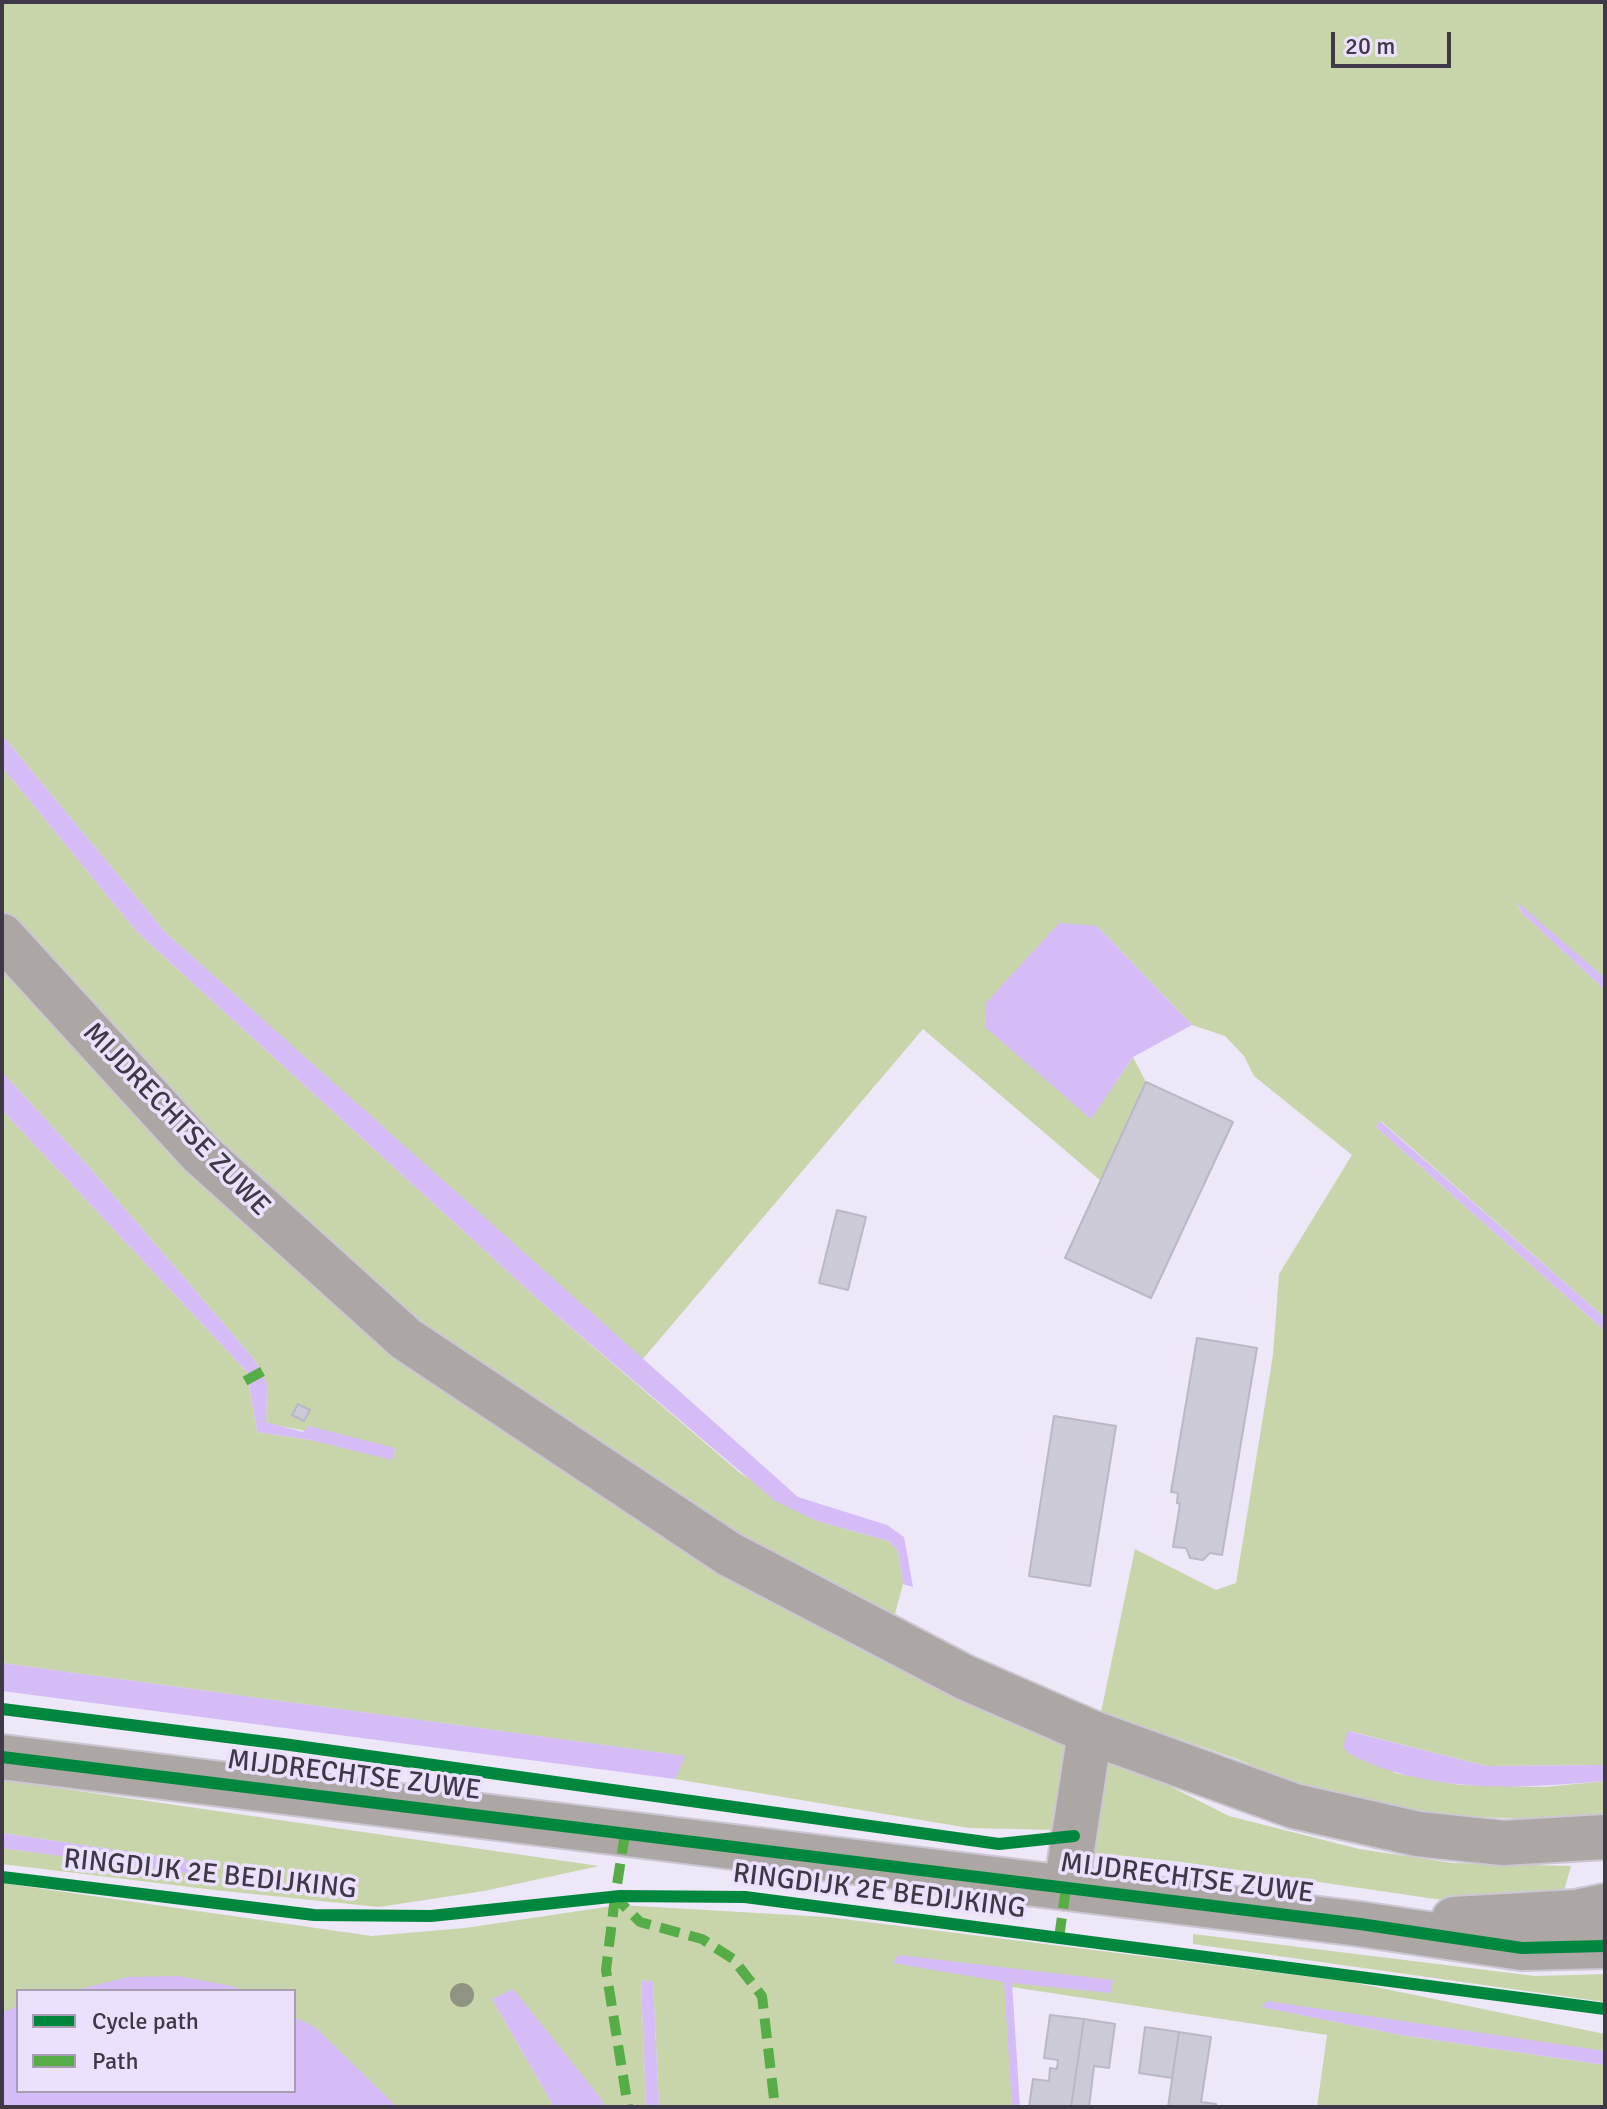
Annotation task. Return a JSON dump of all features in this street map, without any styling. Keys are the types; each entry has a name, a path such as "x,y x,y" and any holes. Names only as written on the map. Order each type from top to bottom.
{"street":[{"name":"MIJDRECHTSE ZUWE","path":"2,936 200,1153 406,1339 729,1554 964,1677 1090,1732 1294,1806 1418,1834 1503,1843 1605,1837"},
{"path":"1066,1888 1090,1732"},
{"name":"MIJDRECHTSE ZUWE","path":"2,1757 1360,1924 1522,1948 1605,1946"},
{"name":"MIJDRECHTSE ZUWE","path":"1360,1924 1576,1912 1605,1906"}],"green space":[{"path":"2,2 1605,2 1605,978 1518,905 1522,913 1605,990 1605,1318 1381,1121 1376,1127 1605,1331 1605,1765 1486,1766 1349,1731 1395,1773 1461,1785 1545,1787 1605,1781 1605,1815 1545,1820 1435,1815 1339,1803 1237,1759 1101,1712 1135,1549 1216,1590 1236,1583 1273,1355 1279,1274 1352,1155 1254,1076 1244,1056 1225,1036 1192,1025 1097,926 1116,1082 1133,1057 1146,1082 1101,1181 923,1029 642,1360 166,933 2,735"},
{"path":"2,767 137,932 541,1302 740,1473 817,1521 889,1541 898,1551 903,1584 893,1621 632,1472 456,1354 261,1196 2,911"},
{"path":"2,953 383,1345 455,1400 686,1551 1071,1747 1057,1830 969,1828 675,1779 684,1756 2,1663 2,1110 247,1372 257,1432 311,1440 392,1459 395,1449 266,1423 267,1384 254,1359 82,1159 2,1072"},
{"path":"1108,1755 1229,1816 1359,1849 1453,1863 1571,1866 1563,1894 1442,1900 1182,1862 1087,1852"},
{"path":"2,1780 599,1866 484,1891 379,1907 2,1864 2,1848 216,1876 218,1865 2,1833"},
{"path":"2,1883 372,1936 465,1928 619,1905 827,1917 1351,1982 1605,2034 1605,2051 1262,2007 1401,2035 1605,2065 1605,2107 1317,2107 1327,2035 1012,1987 1006,1993 1012,2107 659,2107 653,1982 641,1980 646,2107 603,2107 602,2100 492,1999 554,2107 2,2107"},
{"path":"1193,1934 1535,1976 1605,1974 1605,2002 1193,1944"}],"shaded area":[{"path":"2,735 166,933 798,1497 887,1525 904,1537 913,1587 903,1584 898,1551 889,1541 817,1521 775,1501 541,1302 137,932 2,767"},
{"path":"1517,902 1605,978 1605,990 1522,913"},
{"path":"1059,923 1097,926 1192,1025 1133,1057 1091,1119 986,1028 985,1004"},
{"path":"2,1072 82,1159 254,1359 267,1384 266,1422 303,1432 309,1426 395,1448 392,1460 311,1440 257,1432 247,1372 2,1110"},
{"path":"1380,1121 1605,1318 1605,1331 1376,1127"},
{"path":"2,1663 685,1756 675,1779 2,1691"},
{"path":"1348,1731 1486,1766 1605,1765 1605,1781 1488,1786 1430,1780 1402,1774 1353,1756 1343,1747"},
{"path":"2,1833 219,1865 216,1877 2,1848"},
{"path":"898,1955 1113,1980 1111,1993 1012,1983 1020,2107 1012,2107 1004,1982 893,1963"},
{"path":"179,1976 240,1989 80,1989 128,1977"},
{"path":"641,1980 653,1982 659,2107 646,2107"},
{"path":"513,1989 602,2100 603,2107 554,2107 492,1999"},
{"path":"1267,2001 1605,2051 1605,2065 1401,2035 1261,2007"},
{"path":"16,2007 16,2093 296,2093 296,2018 315,2027 397,2107 2,2107 2,2013"}],"building":[{"path":"1146,1082 1233,1122 1151,1298 1065,1258"},
{"path":"837,1210 866,1217 848,1290 819,1283"},
{"path":"1197,1338 1257,1348 1222,1555 1210,1553 1203,1560 1190,1558 1186,1548 1173,1547 1180,1504 1177,1503 1178,1493 1171,1492"},
{"path":"298,1404 310,1410 304,1421 292,1415"},
{"path":"1054,1416 1116,1426 1090,1586 1029,1576"},
{"path":"1050,2015 1084,2019 1071,2107 1029,2107 1033,2079 1049,2081 1050,2068 1057,2069 1058,2060 1044,2058"},
{"path":"1084,2019 1115,2024 1109,2068 1094,2066 1089,2107 1071,2107"},
{"path":"1145,2027 1179,2032 1172,2078 1139,2073"},
{"path":"1179,2032 1211,2037 1201,2102 1216,2104 1216,2107 1168,2107"}],"marked path":[{"path":"245,1381 263,1371"},
{"path":"625,1834 615,1897 640,1922 702,1939 733,1959 762,1996 775,2107"},
{"path":"1059,1938 1066,1888"},
{"path":"615,1897 606,1970 628,2107"}],"cycle path":[{"path":"2,1709 283,1744 999,1844 1074,1836"},
{"name":"RINGDIJK 2E BEDIJKING","path":"2,1757 1360,1924 1522,1948 1605,1946"},
{"name":"RINGDIJK 2E BEDIJKING","path":"2,1877 314,1915 431,1916 620,1896 745,1897 1605,2009"}]}
